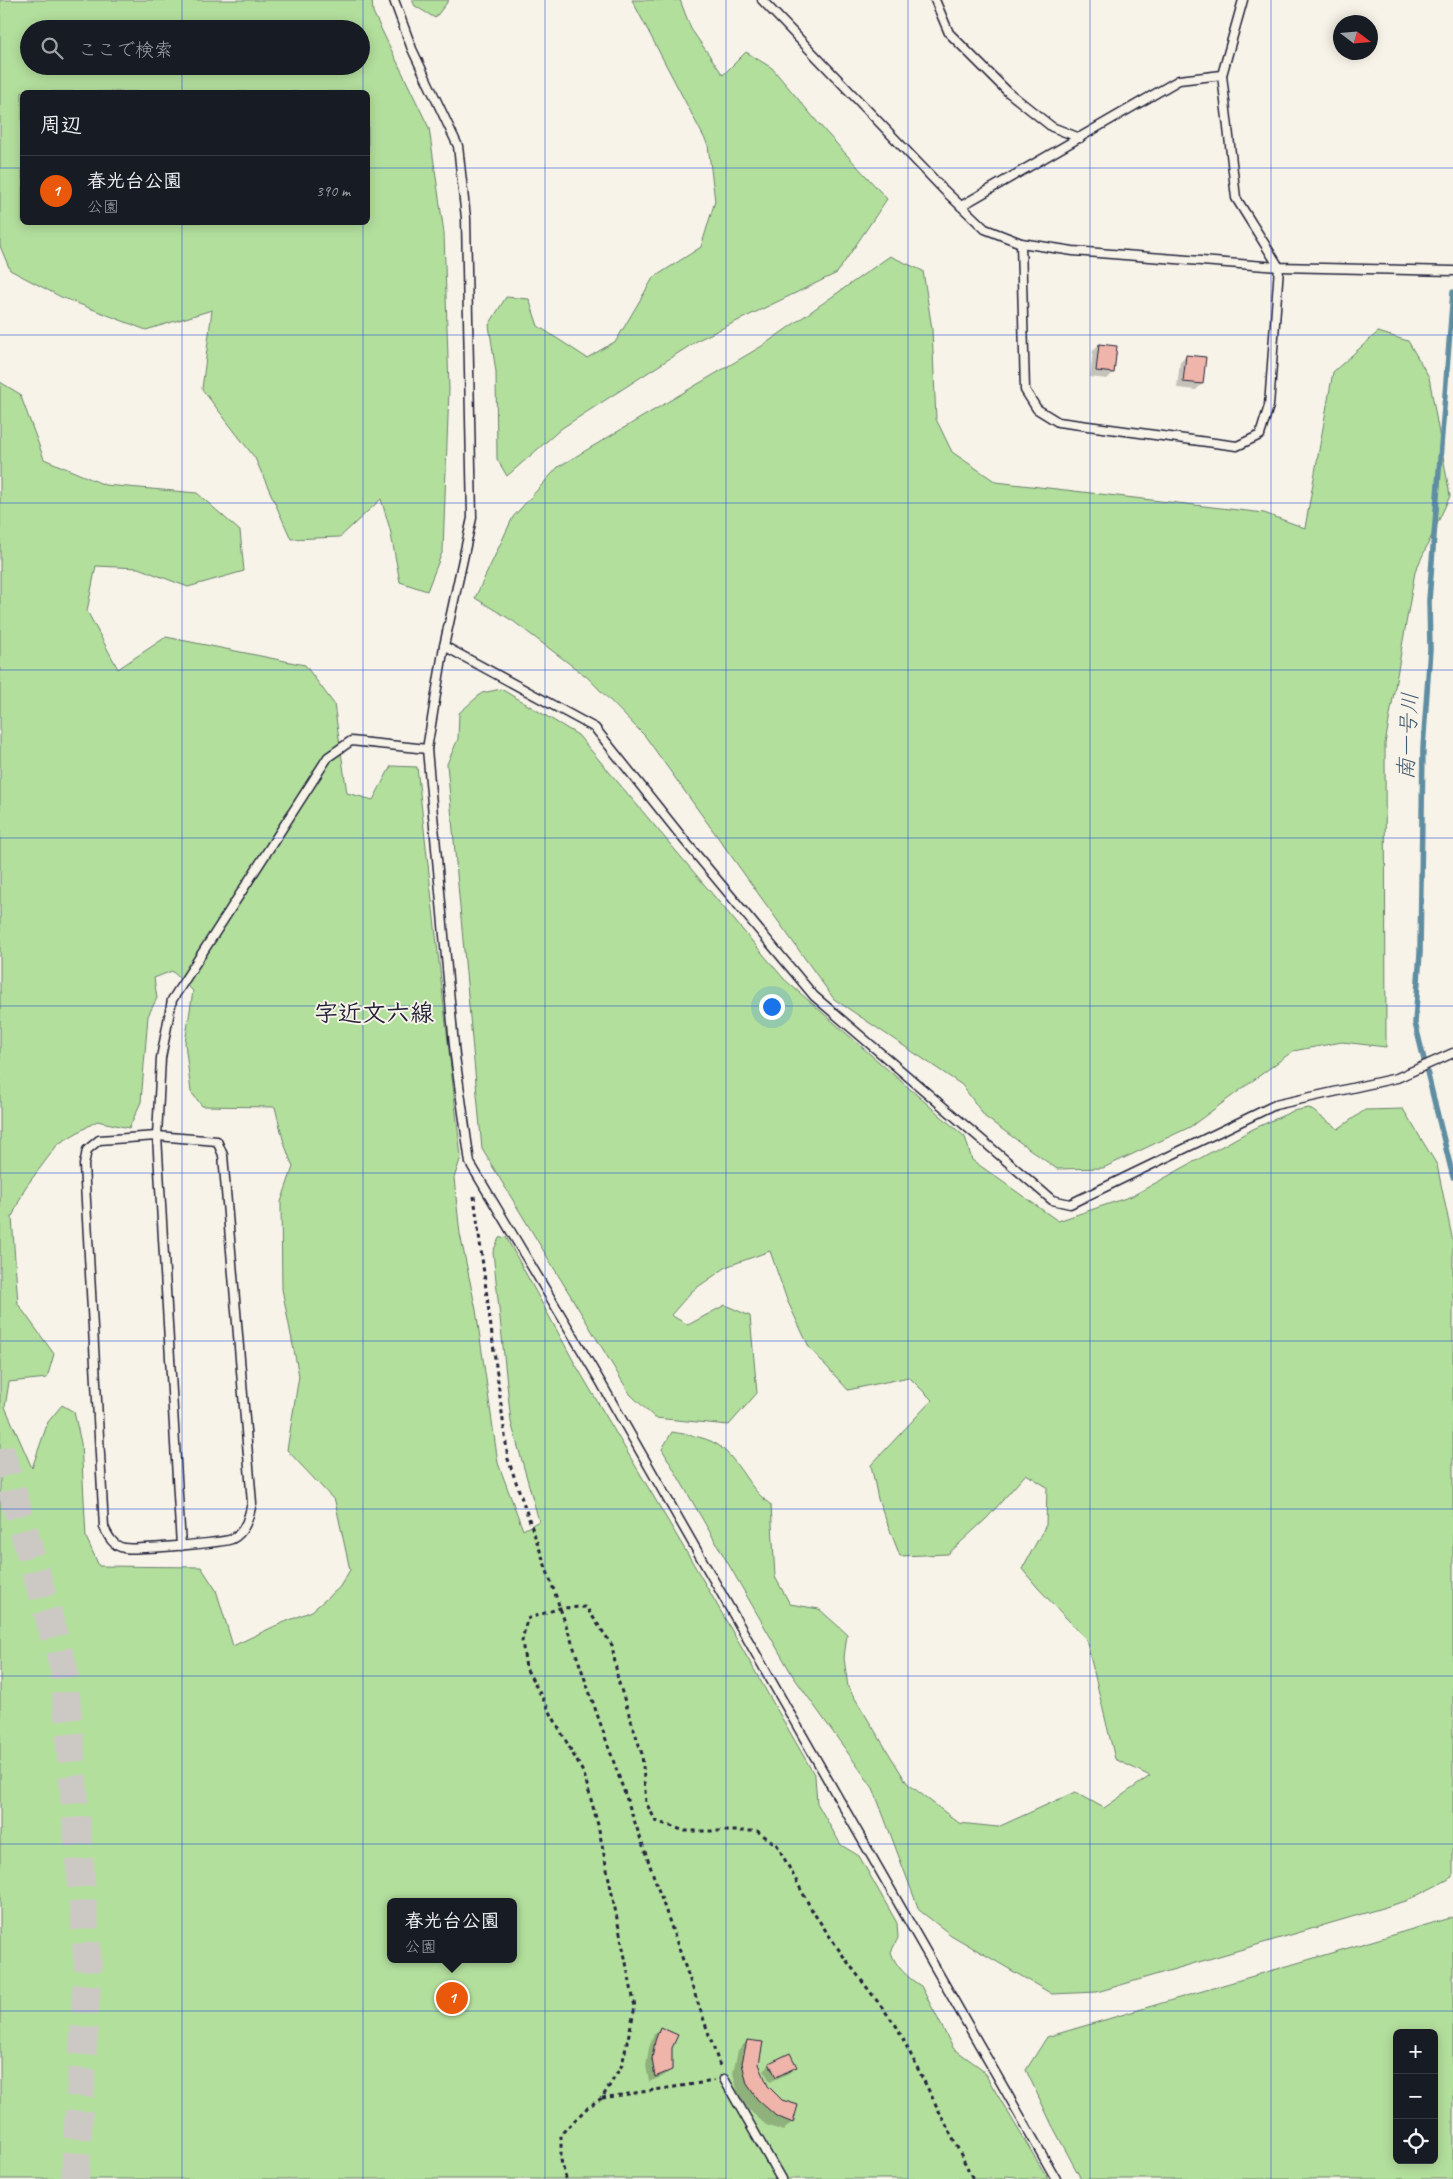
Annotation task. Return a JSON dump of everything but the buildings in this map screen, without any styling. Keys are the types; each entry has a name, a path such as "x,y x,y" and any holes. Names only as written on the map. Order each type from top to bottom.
{"lane":[{"path":"394,0 412,49 458,146 466,218 472,518 444,646 427,749 455,1056 470,1163 605,1390 1056,2179"},
{"path":"762,0 985,229 1021,242 1073,251 1279,267 1453,271"},
{"path":"935,0 949,33 1008,92 1052,127 1080,138"},
{"path":"1021,242 1024,390 1037,409 1058,422 1237,446 1260,435 1269,406 1279,267 1236,198 1222,76 1243,0"},
{"path":"961,206 1179,80 1222,76"},
{"path":"444,646 595,728 685,841 814,996 1052,1200 1070,1204 1275,1105 1397,1078 1453,1053"},
{"path":"181,1546 157,1136 161,1058 172,1000 328,757 351,741 427,749"},
{"path":"157,1136 217,1141 223,1155 252,1502 246,1524 232,1539 181,1546 123,1548 111,1541 104,1526 84,1165 87,1150 99,1140 157,1136"},
{"path":"724,2079 781,2179"}],"path":[{"path":"474,1192 508,1459 724,2079 602,2098 588,2107 561,2134 561,2160 566,2179"},
{"path":"602,2098 622,2065 635,2007 598,1825 584,1774 526,1668 522,1641 527,1620 560,1608 586,1607 612,1645 618,1680 642,1754 646,1803 656,1821 685,1831 757,1831 778,1845 813,1912 846,1960 897,2027 973,2179"}],"green space":[{"path":"0,0 372,0 373,12 429,128 444,233 449,389 443,550 427,591 400,582 390,529 381,499 340,537 291,539 255,458 202,389 212,310 146,330 61,297 10,270 0,246"},
{"path":"412,0 449,0 435,18 415,6"},
{"path":"632,0 680,0 691,29 723,75 746,52 772,68 825,131 887,199 837,273 700,339 562,428 507,476 497,459 496,372 489,325 506,297 529,299 538,326 587,358 616,341 653,278 701,247 715,201 708,145"},
{"path":"890,256 923,271 932,329 936,419 952,452 996,482 1264,513 1305,528 1333,372 1378,332 1408,341 1429,377 1450,496 1415,572 1385,744 1386,1047 1342,1042 1293,1051 1190,1127 1103,1168 1057,1169 985,1117 962,1085 834,999 645,736 587,677 513,621 475,598 513,517 558,467 762,346"},
{"path":"0,382 20,394 44,459 105,485 197,493 240,531 244,571 188,587 138,568 96,566 87,611 118,669 166,637 305,665 334,704 347,793 373,800 391,766 417,767 461,1157 454,1178 460,1234 476,1310 498,1463 523,1530 539,1521 511,1422 493,1252 499,1238 506,1237 574,1362 700,1575 815,1776 817,1803 841,1845 859,1856 897,1923 898,1938 891,1952 893,1957 907,1976 921,1986 953,2048 982,2069 1048,2179 1019,2179 1005,2176 1006,2179 0,2179","holes":["172,971 193,991 185,1043 191,1092 202,1106 275,1107 284,1143 293,1167 281,1202 282,1289 299,1376 287,1450 335,1501 350,1570 339,1588 312,1611 233,1646 216,1590 201,1567 99,1566 86,1537 81,1443 74,1412 62,1405 48,1422 32,1468 5,1407 9,1382 47,1378 54,1354 18,1304 12,1217 25,1188 58,1144 97,1121 129,1128 141,1102 148,1016 157,998 154,978"]},
{"path":"501,689 578,735 784,979 965,1137 972,1160 1058,1221 1132,1196 1253,1129 1293,1111 1309,1108 1338,1129 1365,1110 1403,1109 1437,1165 1453,1242 1453,1877 1406,1901 1097,1992 1052,1994 951,1935 919,1910 873,1788 793,1676 662,1449 672,1432 699,1437 718,1445 730,1456 756,1491 771,1505 775,1577 790,1604 819,1609 847,1634 844,1658 848,1687 907,1783 959,1823 998,1827 1075,1792 1104,1808 1150,1776 1115,1759 1086,1639 1022,1569 1046,1525 1047,1487 1026,1474 987,1518 948,1554 900,1556 878,1499 871,1465 932,1400 909,1377 848,1390 809,1347 787,1300 770,1251 728,1266 692,1291 671,1315 688,1325 725,1305 750,1316 757,1393 729,1425 655,1418 630,1394 482,1149 447,764 458,739 459,713 482,693"},
{"path":"1453,1917 1453,2179 1081,2179 1052,2125 1026,2070 1047,2037"}],"waterway":[{"name":"南一号川","path":"1453,292 1429,600 1430,649 1423,748 1420,953 1415,1023 1453,1177"}],"tunnel":[{"path":"0,1449 64,1669 88,1965 75,2179"}],"place":[{"name":"春光台公園","path":"452,1998"}],"district":[{"name":"字近文六線","path":"374,1013"}]}
